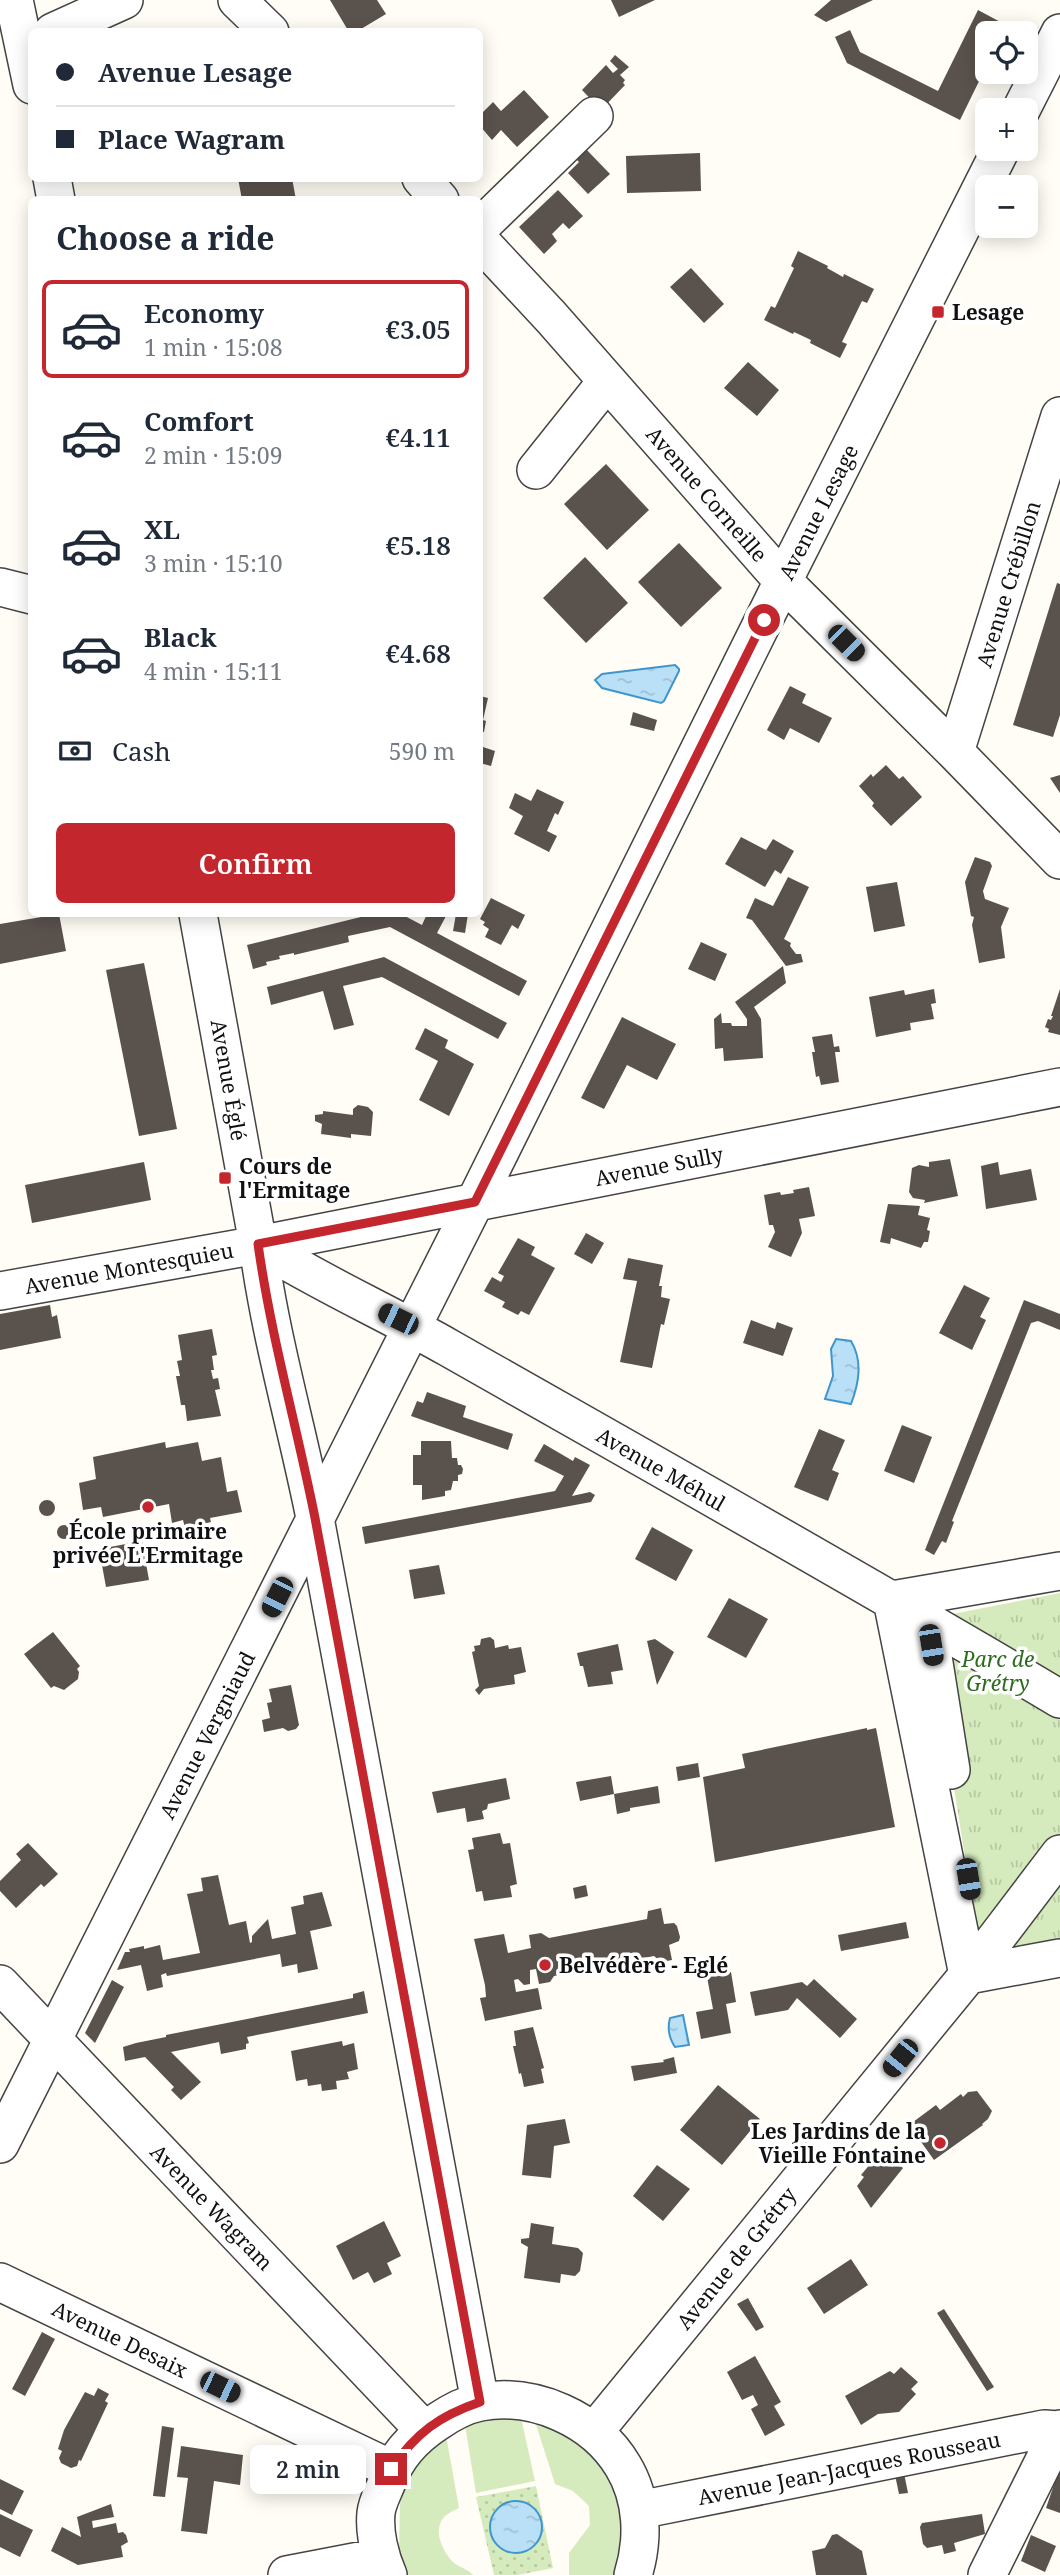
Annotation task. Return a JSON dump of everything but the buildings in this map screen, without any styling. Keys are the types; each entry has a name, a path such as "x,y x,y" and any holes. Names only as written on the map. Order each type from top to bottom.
{"street":[{"path":"14,0 30,28"},
{"path":"61,28 124,0"},
{"path":"237,0 266,28"},
{"path":"1027,98 1060,33"},
{"path":"483,224 594,116"},
{"name":"Avenue Lesage","path":"411,1326 996,161"},
{"path":"424,182 437,196"},
{"name":"Avenue Corneille","path":"483,244 551,317 783,581 956,752 1060,860"},
{"path":"536,470 607,381"},
{"name":"Avenue Crébillon","path":"956,752 1060,416"},
{"path":"0,587 28,595"},
{"name":"Avenue Églé","path":"199,917 264,1289 315,1518 480,2402"},
{"name":"Avenue Sully","path":"258,1244 1060,1087"},
{"name":"Avenue Montesquieu","path":"0,1291 258,1244"},
{"name":"Avenue Méhul","path":"258,1244 301,1271 411,1326 927,1619 1060,1699"},
{"name":"Avenue Vergniaud","path":"0,2144 411,1326"},
{"path":"975,1966 892,1600 1060,1571"},
{"path":"975,1966 927,1619 1060,1592"},
{"name":"Avenue de Grétry","path":"594,2432 975,1966 1060,1854"},
{"path":"975,1966 1060,1942"},
{"path":"975,1966 1060,1958"},
{"name":"Avenue Wagram","path":"0,1984 424,2430"},
{"name":"Avenue Desaix","path":"0,2282 391,2469"},
{"path":"287,2575 384,2566 376,2512 391,2469 405,2448 424,2430 453,2411 480,2402 521,2401 560,2411 594,2432 623,2467 639,2510 640,2552 633,2575"},
{"name":"Avenue Jean-Jacques Rousseau","path":"639,2510 1044,2429 1060,2429"},
{"path":"987,2575 1060,2429"}],"green space":[{"name":"Parc de Grétry","path":"1060,1593 1060,1942 981,1957 927,1619"},
{"path":"532,2412 606,2459 620,2494 627,2544 620,2575 569,2575 569,2553 590,2525 589,2506 573,2491 555,2484"},
{"path":"520,2413 535,2481 476,2493 465,2425 491,2415"},
{"path":"445,2430 459,2508 444,2517 439,2529 440,2541 454,2563 473,2575 407,2575 399,2552 400,2504 408,2474"},
{"path":"536,2486 553,2568 518,2575 494,2575 476,2497"}],"water":[{"path":"675,665 679,671 661,703 602,688 595,680 602,674"},
{"path":"836,1339 851,1341 857,1356 858,1380 851,1404 825,1399 833,1376 831,1349"},
{"path":"683,2015 689,2045 675,2047 669,2033 670,2018"},
{"path":"516,2501 535,2508 542,2527 535,2546 516,2553 497,2546 490,2527 497,2508"}],"place":[{"name":"Lesage","path":"938,312"},
{"name":"Cours de l'Ermitage","path":"225,1178"},
{"name":"École primaire privée L'Ermitage","path":"148,1507"},
{"name":"Belvédère - Eglé","path":"545,1965"},
{"name":"Les Jardins de la Vieille Fontaine","path":"940,2143"}],"route":[{"path":"391,2469 405,2448 424,2430 453,2411 480,2402 315,1518 264,1289 258,1244 475,1202 764,620"}]}
